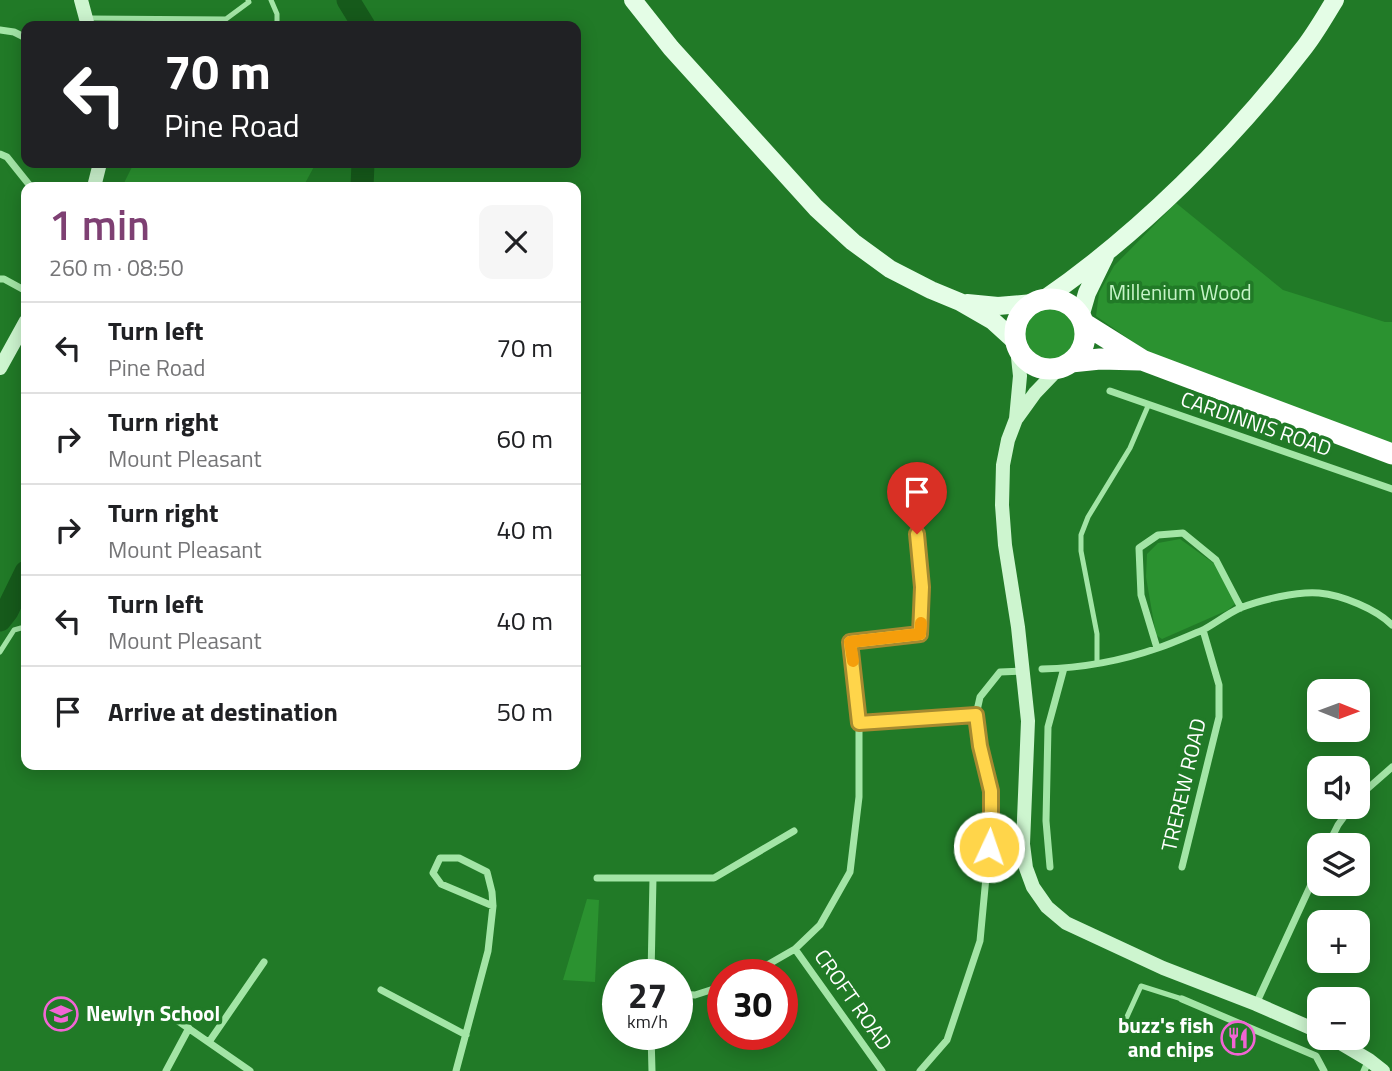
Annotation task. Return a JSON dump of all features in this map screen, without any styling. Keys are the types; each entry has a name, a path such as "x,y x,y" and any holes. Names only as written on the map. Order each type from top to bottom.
{"highway":[{"path":"1142,360 1119,358 1048,370 1036,367 1027,361 1016,345 1015,330 1018,319 1024,310 1038,302 1054,299 1064,302 1073,308 1082,320 1142,360 1392,454"},
{"path":"1065,365 1080,353 1084,341 1082,320"}],"main road":[{"path":"633,0 671,48 816,208 853,242 890,269 993,321 1016,345"},
{"path":"960,302 998,306 1038,302 1106,253 1177,189 1234,132 1305,48 1335,0"},
{"path":"1082,320 1087,293 1106,253"}],"street":[{"path":"81,0 87,21"},
{"path":"0,30 21,36"},
{"path":"0,154 7,157 27,182"},
{"path":"0,279 21,288"},
{"path":"0,368 21,330"},
{"path":"1016,345 1020,376 1016,419"},
{"path":"1065,365 1035,393 1016,419 1008,439 1003,465 1005,545 1028,721 1023,844 1026,868 1033,887 1047,907 1066,923 1163,968 1256,1003 1307,1026"},
{"name":"CARDINNIS ROAD","path":"1110,391 1392,489"},
{"path":"1157,648 1141,595 1139,548 1158,535 1182,533 1216,560 1241,608"},
{"path":"778,959 795,949 820,925 850,872 859,797 859,723 850,642 920,634 922,587 917,534"},
{"path":"1042,669 1114,660 1157,648 1203,630 1241,608 1282,596 1319,593 1352,601 1392,625"},
{"name":"TREREW ROAD","path":"1182,867 1219,717 1219,685 1203,630"},
{"path":"1051,867 1046,821 1048,727 1064,668"},
{"path":"920,1071 947,1040 980,941 991,824 991,791 976,715 980,697 1000,672 1023,671"},
{"path":"859,723 976,715"},
{"path":"1370,786 1392,767"},
{"path":"597,878 714,878 794,831"},
{"path":"456,1071 488,951 493,906 492,892 487,872 459,858 440,858 433,873 441,884 493,906"},
{"path":"651,959 653,878"},
{"path":"1256,1003 1307,893"},
{"name":"CROFT ROAD","path":"795,949 882,1071"},
{"path":"209,1042 264,962"},
{"path":"381,990 466,1035"},
{"path":"1182,999 1316,1056 1324,1071"},
{"path":"165,1012 250,1071"},
{"path":"166,1071 189,1028"},
{"path":"651,1050 652,1071"},
{"path":"1347,1050 1366,1066 1383,1071"}],"lane":[{"path":"133,21 226,19 249,2 248,0"},
{"path":"271,0 277,21"},
{"path":"1097,663 1097,634 1081,551 1081,535 1088,517 1130,448 1148,406"},
{"path":"0,652 14,630 21,628"},
{"path":"1125,1021 1141,986 1182,999"}],"green space":[{"path":"132,168 313,168 306,182 124,182"},
{"name":"Millenium Wood","path":"1176,203 1283,290 1392,322 1392,445 1146,351 1096,316 1099,293 1114,266"},
{"path":"1050,309 1069,317 1077,336 1069,355 1050,363 1031,355 1023,336 1031,317"},
{"path":"1180,539 1219,567 1236,603 1228,610 1162,639 1156,635 1146,577 1147,554 1158,543"},
{"path":"587,899 599,900 595,982 563,980"}],"waterway":[{"path":"348,0 361,21"},
{"path":"362,182 363,168"},
{"path":"0,620 21,582"}],"slow traffic":[{"path":"853,661 850,642 920,634 921,623"}],"place":[{"name":"Newlyn School","path":"61,1014"},
{"name":"buzz's fish and chips","path":"1238,1038"}],"route":[{"path":"917,534 922,587 920,634 850,642 859,723 976,715 991,791 989,847"}]}
